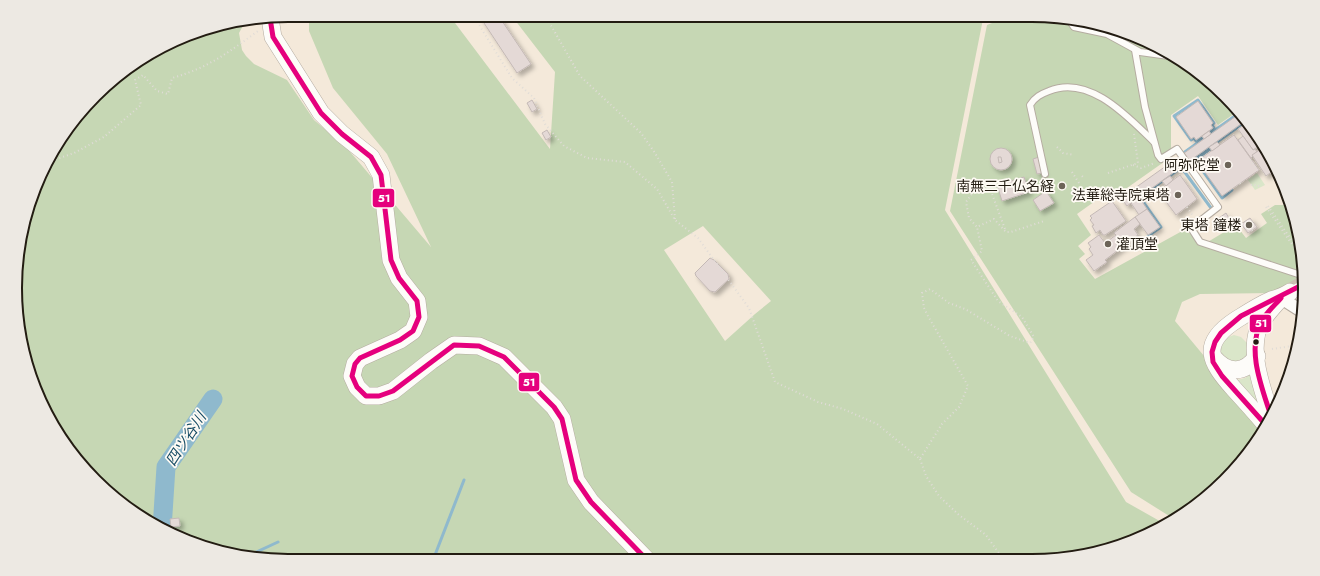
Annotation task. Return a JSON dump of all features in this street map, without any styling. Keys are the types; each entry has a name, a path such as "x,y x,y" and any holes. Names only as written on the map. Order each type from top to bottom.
{"street":[{"path":"271,23 273,36 321,112 342,134 371,157 381,175 391,260 399,278 416,301 419,317 413,331 400,340 360,358 355,364 352,376 358,387 366,396 379,396 393,391 454,345 479,346 504,357 554,407 562,419 576,480 591,502 641,554"},
{"path":"1286,295 1297,306"},
{"path":"1262,421 1220,372 1213,362 1212,355 1215,340 1220,333 1244,315 1270,300 1286,295"},
{"path":"1212,355 1219,364 1227,368 1236,370 1251,364 1256,349 1261,322 1286,295"},
{"path":"1220,333 1231,328 1242,328 1256,349 1256,367 1269,409"}],"lane":[{"path":"1073,25 1074,27 1106,34 1135,50 1151,55 1161,56"},
{"path":"1135,50 1145,107 1161,159 1177,149 1218,207 1191,228 1200,242 1297,274"},
{"path":"1045,174 1030,104 1035,98 1054,88 1077,86 1106,100 1131,120 1155,143"}],"path":[{"path":"477,22 512,78 534,98 545,124 564,146 587,158 625,162 657,189 675,220 698,238 749,308 775,382 818,402 844,409 877,424 920,459 926,476 939,496 959,515 986,535 999,554"},
{"path":"549,22 580,76 641,133 655,153 672,182 675,220"},
{"path":"55,159 74,153 104,138 141,105 135,80 142,75 157,91 168,94 172,78 189,73 220,59 266,23"},
{"path":"1108,173 1138,163 1131,120"},
{"path":"1057,147 1063,153 1074,155"},
{"path":"1132,165 1141,168 1156,163 1161,159"},
{"path":"1250,160 1259,172"},
{"path":"1072,172 1079,183"},
{"path":"920,459 942,424 959,407 968,386 924,308 922,293 930,289 949,303 965,309 1010,336 1030,343 1034,337 1022,317 998,301 971,260 982,251 977,227 969,218 966,202 973,190 978,190 979,179 988,184 1006,232"},
{"path":"1251,185 1254,184 1256,186 1262,186"},
{"path":"1187,207 1193,216"},
{"path":"1295,245 1267,207 1295,249"},
{"path":"977,227 994,219 1006,232"},
{"path":"1006,232 1011,232 1044,221"},
{"path":"1272,349 1292,346"}],"green space":[{"path":"309,22 454,22 550,149 555,72 516,22 982,22 945,210 1126,502 1160,521 1134,534 1101,545 1067,552 1032,554 288,554 253,552 236,549 202,540 170,527 126,499 100,476 67,436 49,406 42,390 27,340 24,323 22,288 24,253 36,202 49,170 67,140 88,113 113,88 140,67 170,49 202,36 243,26 239,33 242,50 246,56 254,64 287,80 314,120 346,147 431,247 387,154 333,88 309,31","holes":["703,226 771,301 725,341 664,250"]},
{"path":"994,22 1067,24 1118,36 1150,49 1180,67 1207,88 1233,114 1218,125 1198,96 1171,115 1171,157 1117,195 1112,189 1077,214 1091,235 1078,246 1085,254 1079,259 1095,279 1184,230 1206,243 1236,225 1246,238 1267,223 1261,214 1275,205 1285,205 1296,253 1298,296 1289,286 1272,293 1200,294 1182,302 1175,321 1260,424 1243,450 1220,476 1194,499 1169,516 1131,492 950,211 987,25"},
{"path":"1257,173 1265,185 1255,190 1248,180"},
{"path":"1234,335 1241,337 1247,343 1248,358 1235,366 1219,351 1224,341"},
{"path":"1252,373 1264,409 1233,381 1245,378"}],"building":[{"path":"483,22 503,22 531,64 517,73"},
{"path":"532,100 537,109 532,112 527,103"},
{"path":"1198,101 1213,123 1211,125 1213,128 1196,140 1194,137 1191,139 1176,117"},
{"path":"1235,117 1241,124 1127,206 1121,198"},
{"path":"1243,126 1257,147 1253,150 1238,129"},
{"path":"547,130 551,137 546,140 542,133"},
{"path":"1209,131 1211,134 1204,139 1202,136"},
{"name":"阿弥陀堂","path":"1234,135 1259,170 1222,196 1197,161"},
{"path":"1243,136 1253,150 1255,149 1257,152 1251,158 1238,140"},
{"path":"1217,142 1220,145 1212,151 1209,147"},
{"path":"997,148 1005,148 1012,155 1012,163 1005,170 997,170 990,163 990,155"},
{"path":"1259,150 1272,172 1266,176 1252,155"},
{"path":"998,157 1001,157 1002,162 999,163"},
{"path":"1039,157 1043,173 1037,174 1033,159"},
{"name":"法華総寺院東塔","path":"1180,175 1197,199 1176,215 1158,191"},
{"path":"1170,176 1173,180 1166,186 1162,181"},
{"path":"1024,177 1029,192 1002,201 997,185"},
{"path":"1046,191 1054,203 1040,211 1033,200"},
{"path":"1139,197 1147,209 1139,215 1131,203"},
{"path":"1112,201 1126,221 1105,235 1103,235 1100,230 1096,233 1092,226 1094,225 1090,220 1092,218 1090,216"},
{"path":"1147,209 1160,227 1148,235 1135,217"},
{"path":"1226,213 1230,220 1224,224 1219,218"},
{"name":"灌頂堂","path":"1135,217 1140,224 1134,229 1138,235 1105,260 1107,262 1094,271 1086,260 1093,255 1089,249 1091,247 1088,243 1099,235 1105,243 1116,235 1114,233"},
{"name":"東塔 鐘楼","path":"1250,218 1257,227 1248,233 1241,224"},
{"path":"710,258 728,274 729,279 715,292 710,291 695,273"},
{"path":"179,518 180,526 171,527 170,519"}],"waterway":[{"path":"1182,154 1203,139 1201,138 1196,141 1194,138 1191,140 1174,116 1198,100 1214,123 1212,125 1214,128 1210,131 1211,133 1235,116"},
{"path":"1148,236 1161,227 1140,197 1242,124"},
{"path":"1210,149 1195,160 1222,198 1232,190"},
{"path":"1184,171 1211,208"},
{"name":"四ツ谷川","path":"162,522 166,467 213,399"},
{"path":"435,554 464,480"},
{"path":"256,552 278,542"}],"tunnel":[{"path":"1290,292 1298,287"}],"transit line":[{"name":"51","path":"271,23 273,37 321,113 342,134 371,157 381,175 391,260 399,278 417,301 419,317 413,331 400,340 360,358 355,364 352,376 357,387 366,396 379,396 393,391 454,345 479,346 504,357 554,407 562,419 576,480 591,502 641,554"},
{"name":"51","path":"1262,421 1222,376 1213,362 1212,352 1215,342 1221,333 1241,316 1298,287"},
{"name":"51","path":"1269,410 1257,368 1255,344 1261,322 1281,298"}],"place":[{"name":"阿弥陀堂","path":"1228,165"},
{"name":"南無三千仏名経","path":"1062,186"},
{"name":"法華総寺院東塔","path":"1178,195"},
{"name":"東塔 鐘楼","path":"1249,225"},
{"name":"灌頂堂","path":"1108,244"}]}
